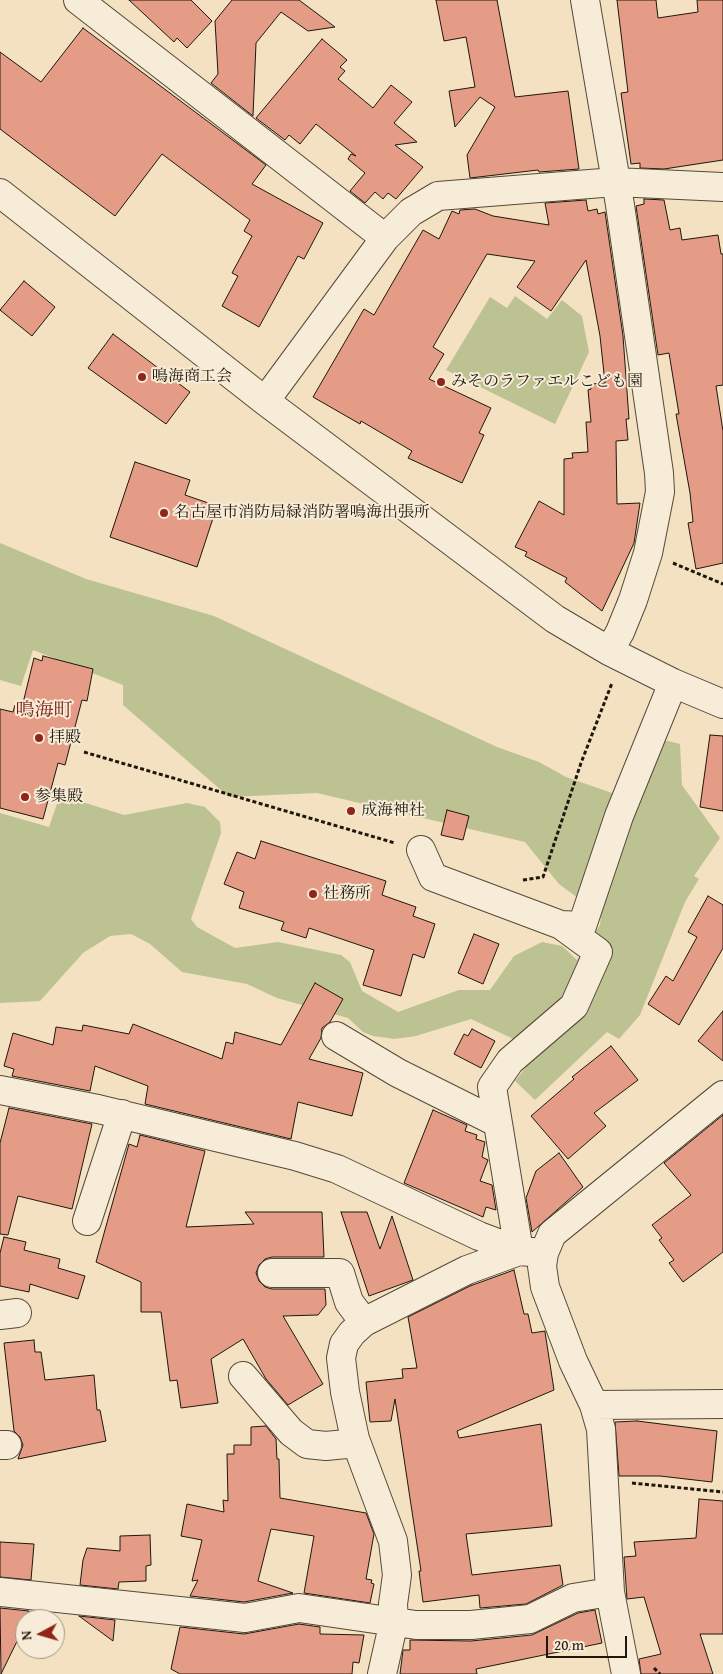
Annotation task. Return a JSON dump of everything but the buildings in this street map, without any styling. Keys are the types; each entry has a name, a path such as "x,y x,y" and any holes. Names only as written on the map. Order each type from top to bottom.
{"street":[{"path":"78,0 385,238"},
{"path":"585,0 660,473 660,492 648,553 633,600 620,632 609,651"},
{"path":"265,401 385,238 411,212 438,196 614,182 723,187"},
{"path":"0,193 265,401 555,618 609,651 673,683 723,704"},
{"path":"561,925 582,926 619,816 673,683"},
{"path":"422,850 433,877 561,925 598,952 574,1006 510,1061 492,1087 496,1122 532,1252 542,1266 545,1287 573,1361 594,1405 601,1429 610,1592 626,1674"},
{"path":"336,1036 398,1073 496,1122"},
{"path":"0,1090 122,1114 337,1168 479,1236 532,1252"},
{"path":"382,1674 394,1621 393,1604 397,1575 393,1541 355,1439 345,1392 341,1358 344,1344 364,1322 467,1270 532,1252 723,1095"},
{"path":"87,1222 122,1114"},
{"path":"272,1273 340,1272 349,1302 364,1322"},
{"path":"243,1376 291,1432 307,1444 326,1446 346,1444 355,1439"},
{"path":"594,1405 723,1404"},
{"path":"0,1592 245,1618 299,1608 416,1625 471,1625 530,1619 573,1598 610,1592"}],"path":[{"path":"648,553 723,584"},
{"path":"516,878 526,881 543,877 581,763 612,682"},
{"path":"84,752 422,850"},
{"path":"603,1482 664,1484 723,1492"}],"green space":[{"path":"515,296 547,319 562,300 582,316 589,352 555,424 446,370 490,297 507,308"},
{"path":"0,543 86,579 214,616 497,747 539,762 566,777 635,801 664,740 680,744 682,785 720,838 694,876 699,879 685,902 640,1015 619,1039 607,1032 535,1100 515,1081 539,1051 471,1019 416,1036 394,1039 373,1036 363,1032 348,1018 277,998 247,984 182,972 150,944 131,934 110,936 83,953 40,1001 0,1003 0,813 49,827 60,795 124,815 187,803 205,807 220,822 221,833 191,919 197,927 235,948 278,942 341,955 350,962 362,991 398,1012 459,990 490,990 514,956 542,942 562,946 577,960 600,925 601,915 559,884 525,842 317,793 229,797 123,705 123,685 33,650 21,686 0,680"}],"place":[{"name":"鳴海商工会","path":"142,377"},
{"name":"みそのラファエルこども園","path":"441,382"},
{"name":"名古屋市消防局緑消防署鳴海出張所","path":"164,513"},
{"name":"拝殿","path":"39,738"},
{"name":"参集殿","path":"25,797"},
{"name":"成海神社","path":"351,811"},
{"name":"社務所","path":"313,894"}],"district":[{"name":"鳴海町","path":"44,711"}]}
